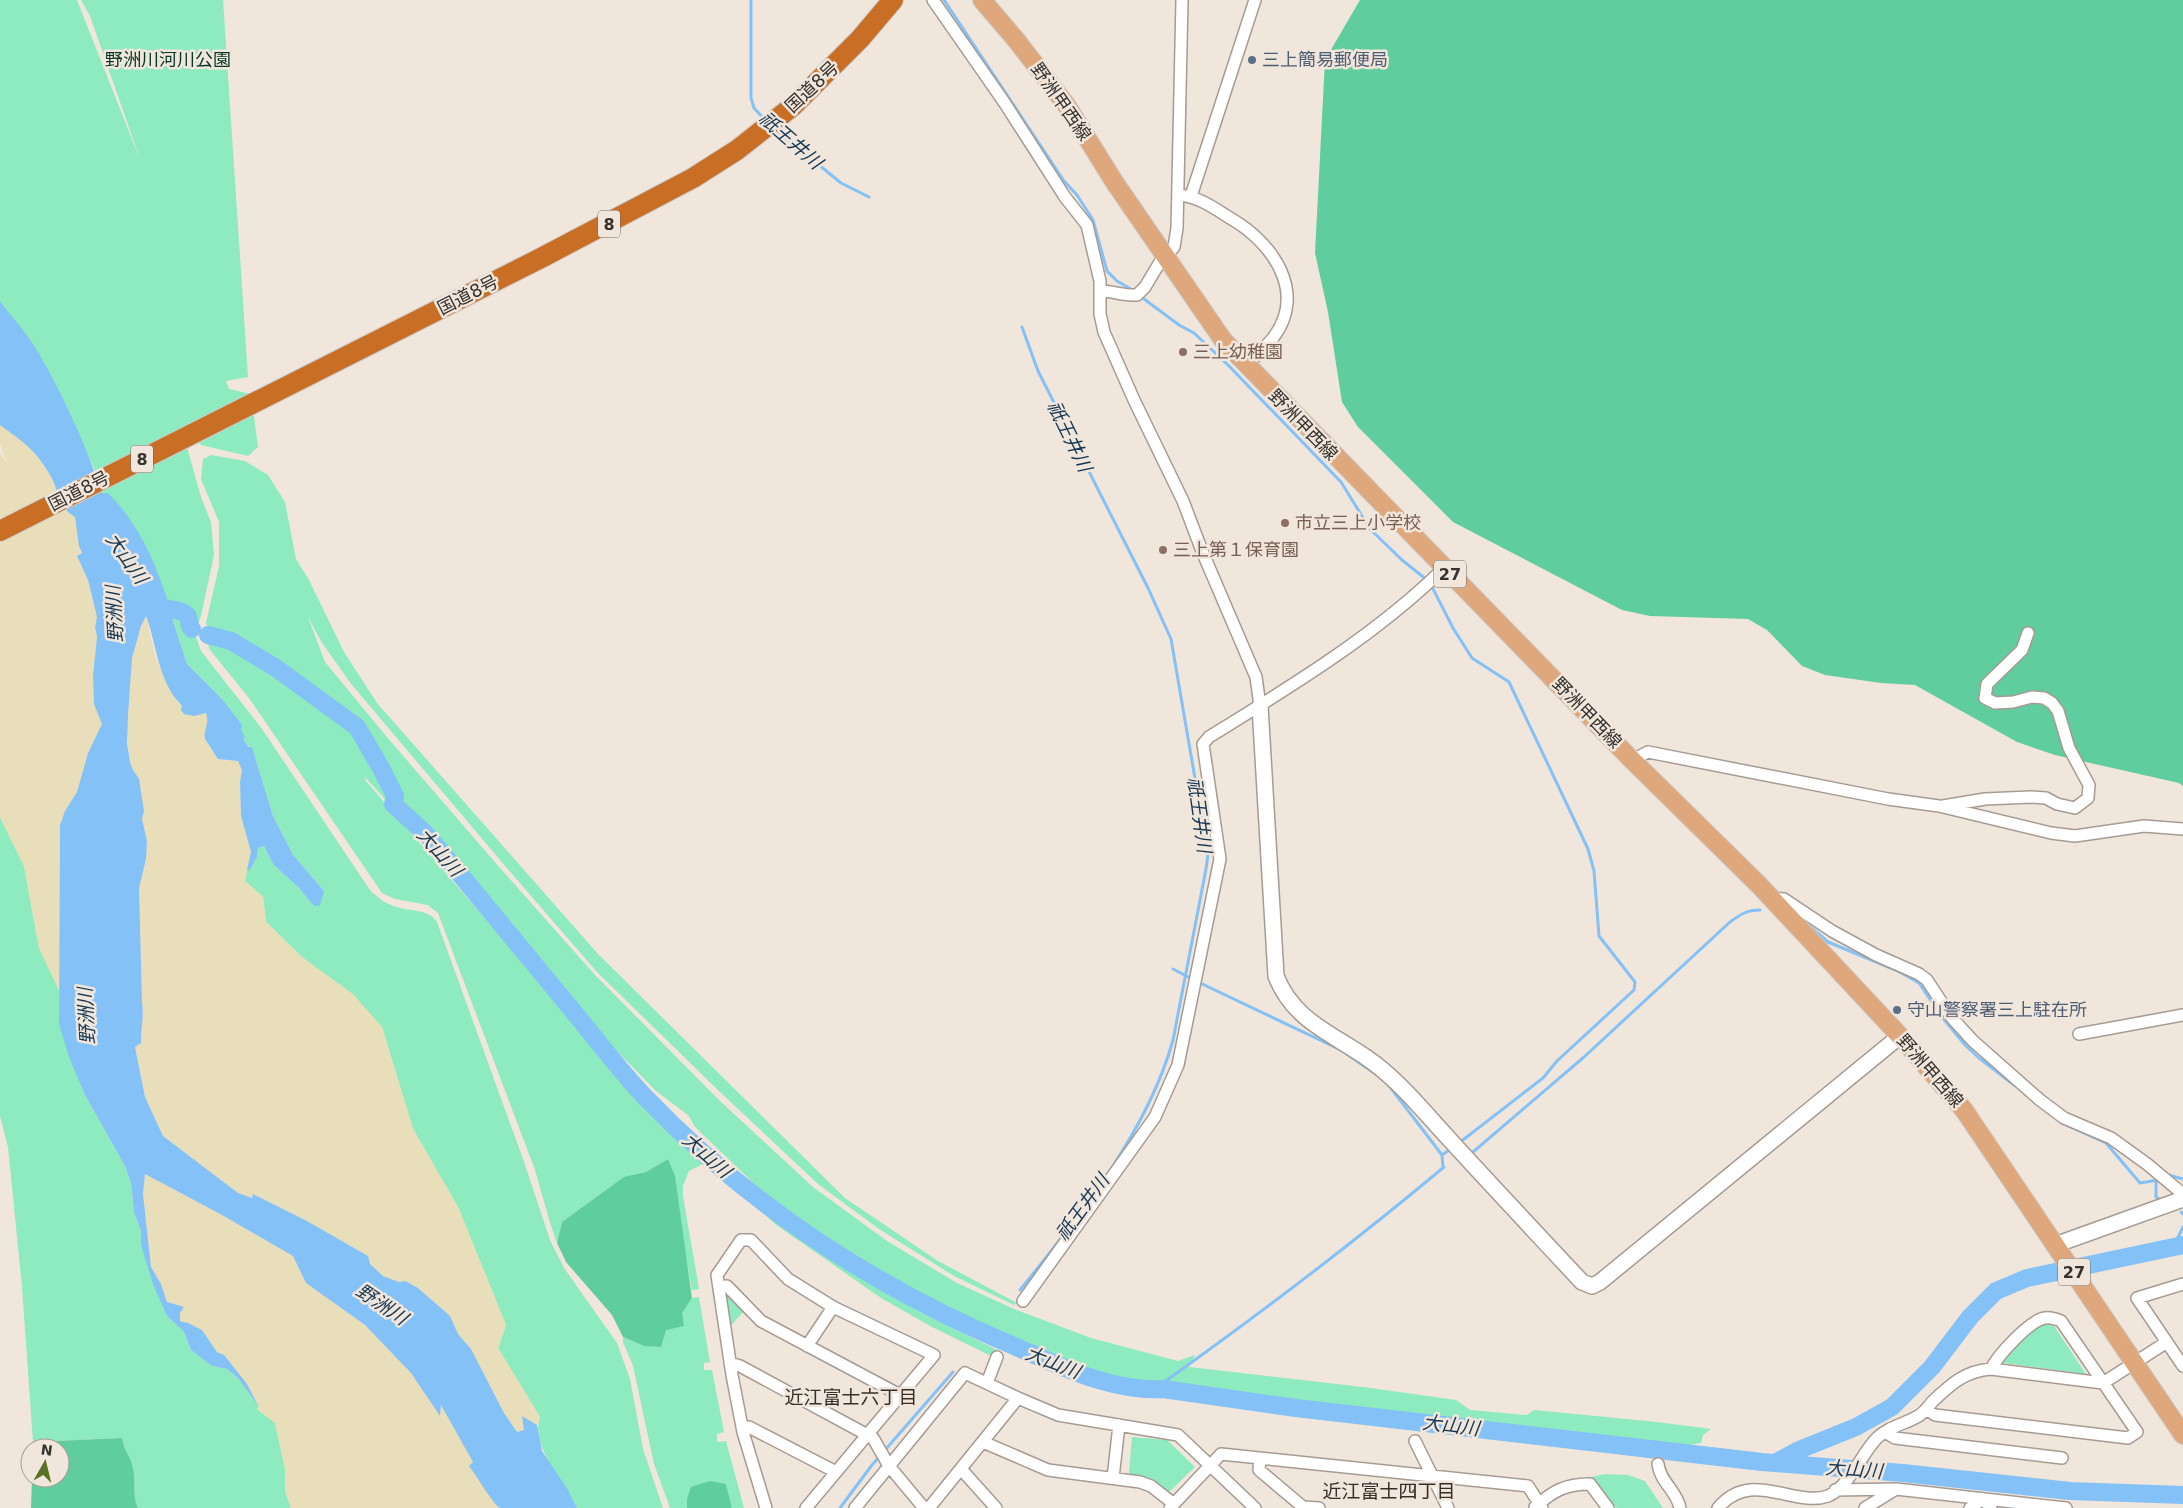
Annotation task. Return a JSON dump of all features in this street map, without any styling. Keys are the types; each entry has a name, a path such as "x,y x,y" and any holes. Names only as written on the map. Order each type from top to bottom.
{"highway":[{"name":"国道8号","path":"0,530 625,216 693,178 766,129 864,44 893,0"}],"main road":[{"name":"野洲甲西線","path":"982,0 1017,41 1067,106 1114,183 1222,340 1632,760 1708,833 1900,1036 1964,1110 2183,1435"}],"street":[{"path":"932,0 1009,110 1065,197 1087,225 1100,281 1100,314 1104,332 1134,400 1183,501 1202,551 1256,677 1260,706 1276,976 1281,990 1293,1008 1328,1035 1366,1057 1400,1086 1582,1282 1592,1286 1600,1282 1900,1036"},
{"path":"1100,291 1110,291 1127,296 1137,295 1174,247 1178,195 1182,0"},
{"path":"1191,196 1255,6 1255,0"},
{"path":"1178,195 1191,196 1241,224 1259,238 1275,258 1284,277 1286,298 1283,318 1273,338 1246,366"},
{"path":"1023,1301 1155,1117 1178,1065 1220,859 1203,744 1208,737 1260,706 1371,630 1444,568"},
{"path":"1939,806 1985,799 2016,797 2046,798 2057,804 2075,808 2088,798 2089,785 2069,748 2058,711 2052,703 2044,698 2032,697 1995,704 1985,698 1987,684 2022,650 2028,633"},
{"path":"1632,760 1648,752 1888,799 1939,806 2051,833 2075,836 2144,826 2183,829"},
{"path":"1770,898 1784,899 1832,931 1876,955 1919,974 1927,980 1952,1018 1972,1041 2040,1100 2064,1118 2111,1138 2147,1164 2183,1194"},
{"path":"2079,1034 2183,1015"},
{"path":"2055,1245 2183,1199"},
{"path":"766,1508 742,1428 717,1275 741,1240 751,1240 788,1279 833,1307 934,1355 806,1508"},
{"path":"2183,1284 2137,1298 2183,1366"},
{"path":"719,1287 727,1286 761,1321 900,1395"},
{"path":"807,1346 833,1307"},
{"path":"1926,1408 1935,1415 2128,1438 2137,1432 2061,1321 2044,1318 2033,1323 1995,1360 1991,1369"},
{"path":"1718,1508 1727,1497 1740,1492 1756,1492 1810,1500 1828,1496 1845,1482 1877,1438 1884,1432 1920,1415 1953,1382 1976,1370 1991,1369 2103,1383 2167,1342"},
{"path":"986,1383 997,1357"},
{"path":"730,1363 740,1366 873,1438 889,1466 924,1508"},
{"path":"855,1508 965,1373 1058,1414 1178,1435 1210,1465 1247,1506"},
{"path":"929,1508 1018,1398"},
{"path":"1113,1478 1120,1425"},
{"path":"742,1428 749,1427 836,1472"},
{"path":"1884,1432 1894,1438 2062,1458"},
{"path":"1415,1441 1448,1508"},
{"path":"983,1442 1048,1470 1140,1482 1152,1486 1172,1506 1221,1454 1528,1486 1538,1506 1551,1492 1575,1484 1590,1484 1608,1508"},
{"path":"1260,1458 1259,1470 1303,1507 1319,1508"},
{"path":"1658,1464 1659,1474 1679,1502 1680,1508"},
{"path":"962,1469 996,1508"},
{"path":"1835,1490 1896,1489 2041,1507 2066,1508"},
{"path":"1865,1508 1896,1489"},
{"path":"1970,1508 1983,1499"},
{"path":"1983,1499 1991,1508"}],"green space":[{"name":"野洲川河川公園","path":"0,0 77,0 141,162 90,16 81,0 223,0 248,377 226,381 229,389 251,394 258,447 248,456 201,445 181,426 201,497 211,522 214,555 201,616 195,634 201,651 262,729 370,890 389,904 402,909 424,912 437,922 523,1159 550,1240 564,1268 617,1343 630,1379 643,1449 663,1508 577,1508 544,1451 538,1428 540,1417 498,1348 506,1325 458,1207 413,1129 382,1027 302,957 266,922 263,897 245,881 247,870 250,870 257,857 258,848 264,846 273,864 299,888 314,906 324,891 293,855 273,816 252,747 242,739 222,699 187,664 171,615 182,617 191,632 193,620 170,609 146,547 102,493 94,468 34,346 0,301"},
{"path":"1360,0 2183,0 2183,786 2179,783 2055,755 2017,742 1915,685 1881,683 1825,675 1802,666 1767,630 1748,619 1650,616 1622,610 1453,522 1358,427 1342,402 1328,312 1315,253 1325,60"},
{"path":"211,455 245,461 268,475 285,502 296,559 309,580 344,652 377,703 598,954 845,1198 938,1261 1017,1303 1014,1305 954,1276 879,1229 818,1184 720,1092 597,972 352,685 322,643 308,617 325,662 386,736 595,975 720,1101 813,1187 887,1241 957,1283 1014,1309 1091,1338 1178,1361 1195,1355 1189,1367 1456,1400 1470,1410 1527,1415 1534,1410 1711,1429 1703,1435 1701,1443 1647,1452 1262,1410 1161,1396 1030,1358 963,1329 892,1289 811,1234 766,1195 695,1127 689,1116 655,1090 533,965 365,777 366,781 560,1005 775,1215 837,1261 918,1311 997,1350 993,1357 932,1327 881,1298 775,1224 714,1166 703,1164 689,1171 683,1186 683,1196 699,1289 692,1290 668,1159 646,1172 624,1178 562,1222 557,1243 535,1170 438,913 428,905 395,899 382,893 249,698 210,650 206,639 217,647 224,645 225,632 208,627 206,623 219,566 219,522 201,479 203,459"},
{"path":"0,817 24,866 39,948 59,990 59,1024 85,1095 125,1166 131,1183 134,1212 141,1231 141,1245 167,1316 184,1332 191,1350 212,1366 227,1369 238,1378 259,1407 257,1409 275,1423 285,1468 285,1491 291,1508 138,1508 135,1499 133,1468 122,1438 70,1440 70,1438 33,1438 22,1287 8,1147 0,1116"},
{"path":"668,1159 675,1176 692,1298 682,1313 684,1326 666,1330 661,1347 644,1346 623,1337 612,1315 566,1262 557,1243 562,1222 624,1177 646,1172"},
{"path":"723,1287 744,1311 729,1328"},
{"path":"699,1297 710,1362 704,1363 704,1370 712,1370 724,1432 717,1434 717,1442 726,1441 744,1508 732,1508 726,1484 687,1499 687,1508 670,1508 654,1464 633,1366 623,1342 623,1337 644,1346 670,1324 692,1298"},
{"path":"2042,1323 2054,1326 2086,1374 1997,1362 2017,1339"},
{"path":"1132,1437 1167,1440 1195,1467 1168,1493 1129,1473"},
{"path":"122,1438 133,1468 135,1499 138,1508 31,1508 32,1488 70,1488 70,1440"},
{"path":"1605,1474 1628,1475 1645,1481 1663,1508 1617,1508 1607,1502 1591,1477"},
{"path":"710,1481 726,1484 732,1508 687,1508 687,1499 691,1487"}],"sand":[{"path":"0,425 34,452 45,466 65,509 75,517 80,547 80,564 88,580 97,617 93,676 94,704 102,724 88,753 77,792 65,811 60,825 59,990 39,948 24,866 0,817 0,453 8,464 0,444"},
{"path":"146,615 155,656 177,702 182,706 206,713 209,721 205,739 218,759 238,761 243,770 240,782 241,816 251,852 245,881 263,897 266,922 302,957 353,994 382,1027 413,1129 458,1207 506,1325 498,1348 540,1417 537,1425 523,1416 524,1430 517,1432 504,1413 471,1349 458,1334 450,1316 418,1288 405,1281 399,1282 383,1276 370,1264 368,1256 307,1221 253,1194 252,1198 238,1193 163,1136 145,1097 135,1047 141,1042 143,1018 139,888 146,859 147,841 142,819 144,811 130,759 127,705 128,686 135,648"},
{"path":"145,1174 293,1256 306,1283 365,1325 411,1373 440,1415 441,1404 473,1462 470,1466 500,1508 291,1508 285,1491 285,1468 275,1423 257,1409 259,1407 247,1384 217,1352 202,1330 180,1321 180,1313 167,1302 161,1284 151,1268 143,1194"}],"water":[{"name":"野洲川","path":"0,301 31,341 45,364 81,437 102,493 108,493 138,532 153,562 170,608 193,620 192,625 190,625 182,616 171,615 187,664 222,699 242,725 241,730 245,737 243,739 249,747 252,747 273,816 293,855 324,891 320,905 314,906 299,888 273,864 264,846 258,848 257,857 250,870 247,870 251,852 241,816 240,782 242,770 238,761 218,759 205,739 206,713 194,716 184,714 181,710 182,706 174,696 163,675 146,616 141,626 132,658 127,743 130,762 139,779 144,811 142,819 147,841 146,859 139,888 143,1018 141,1043 135,1047 145,1097 163,1136 238,1193 252,1198 253,1194 307,1221 368,1256 370,1264 383,1276 399,1282 405,1281 418,1288 450,1316 458,1334 471,1349 504,1413 517,1432 524,1430 522,1416 537,1425 542,1451 568,1490 577,1508 500,1508 469,1466 473,1462 441,1405 440,1416 411,1373 365,1325 306,1283 293,1256 145,1174 143,1194 151,1267 161,1284 167,1302 184,1307 180,1313 180,1321 202,1330 217,1352 224,1355 247,1384 259,1407 238,1378 227,1369 212,1366 191,1350 184,1332 167,1316 153,1284 141,1245 141,1231 134,1212 131,1183 125,1166 85,1095 69,1057 59,1024 60,825 65,811 77,792 88,753 102,724 94,704 93,676 97,617 88,580 77,556 82,553 79,546 75,517 65,509 45,466 34,452 0,425"}],"waterway":[{"name":"祇王井川","path":"751,0 751,98 754,108 765,120"},
{"path":"944,0 1064,181 1077,195 1093,220 1107,271 1117,281 1136,292"},
{"name":"祇王井川","path":"775,129 841,183 869,197"},
{"path":"1140,296 1179,325 1194,333 1229,366 1341,482 1370,529 1402,560 1427,580"},
{"name":"祇王井川","path":"1020,1290 1088,1203 1109,1172 1147,1107 1162,1074 1173,1040 1208,854 1171,639 1148,588 1038,371 1022,327"},
{"path":"1431,585 1453,628 1472,658 1509,682 1588,849 1594,871 1599,936 1635,982 1634,990 1557,1061 1543,1078 1459,1143"},
{"name":"大山川","path":"155,602 156,606 186,614 192,629"},
{"name":"大山川","path":"208,635 231,641 276,668 357,727 395,796 393,804 427,835 636,1088 686,1137 728,1174 772,1209 864,1271 963,1323 1049,1362 1086,1376 1124,1386 1163,1389 1296,1408 1762,1462 1903,1473 2070,1491 2183,1495"},
{"path":"1473,1152 1584,1057 1730,922 1744,913 1760,910"},
{"path":"1807,924 1828,942 1898,971 1919,983 1942,1017 1965,1045 2014,1085"},
{"name":"祇王井川","path":"1173,969 1192,979"},
{"path":"1198,982 1341,1050 1380,1077"},
{"path":"1387,1083 1442,1155 1443,1168"},
{"path":"2060,1122 2106,1143 2140,1183 2158,1180"},
{"path":"1442,1155 1452,1148"},
{"path":"1153,1390 1301,1281 1444,1167"},
{"path":"2169,1175 2183,1179"},
{"path":"2158,1179 2156,1182 2156,1197 2159,1199"},
{"path":"2174,1246 2183,1227"},
{"path":"1775,1463 1799,1450 1856,1427 1892,1407 1932,1367 1970,1317 1996,1291 2027,1278 2183,1245"},
{"name":"祇王井川","path":"840,1508 872,1465 953,1372"}],"place":[{"name":"三上簡易郵便局","path":"1252,60"},
{"name":"三上幼稚園","path":"1183,352"},
{"name":"市立三上小学校","path":"1285,523"},
{"name":"三上第１保育園","path":"1163,550"},
{"name":"守山警察署三上駐在所","path":"1897,1010"}],"district":[{"name":"近江富士六丁目","path":"851,1397"},
{"name":"近江富士四丁目","path":"1389,1491"}]}
